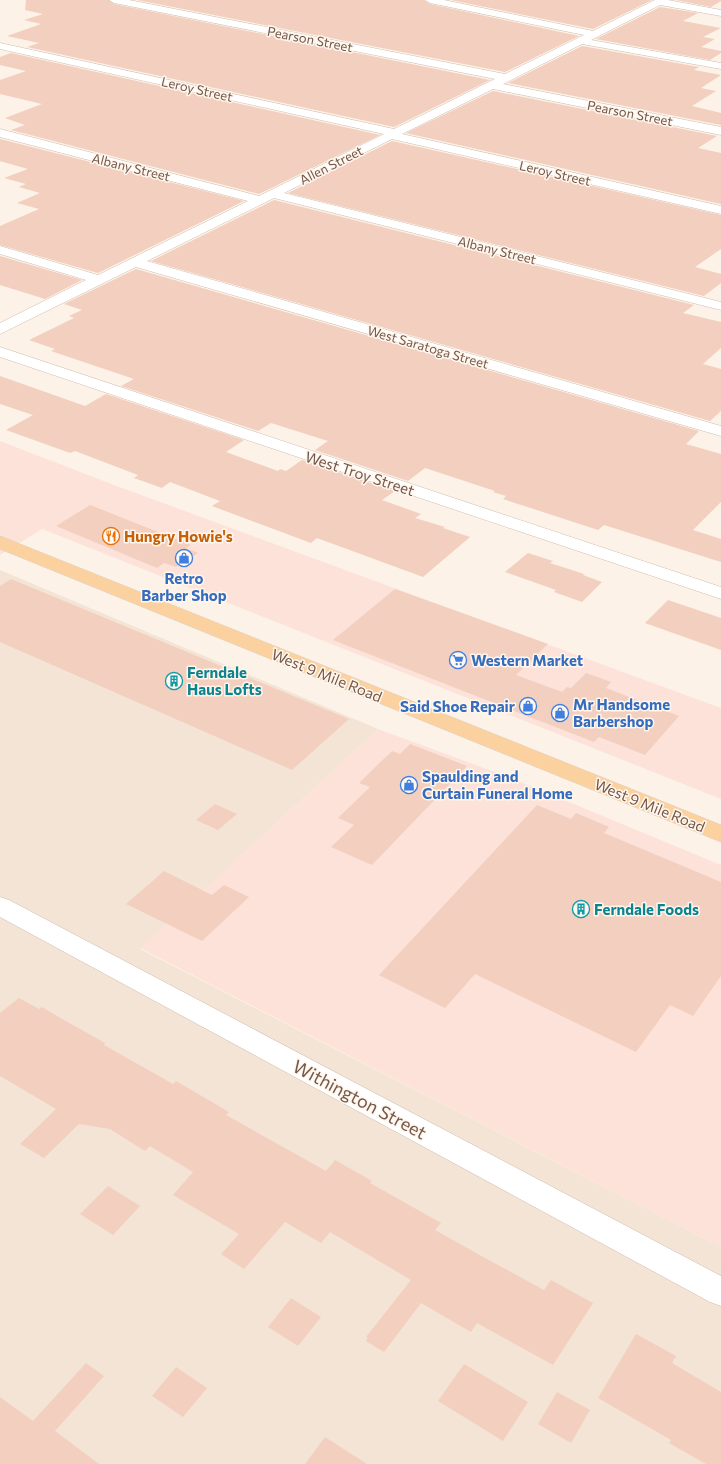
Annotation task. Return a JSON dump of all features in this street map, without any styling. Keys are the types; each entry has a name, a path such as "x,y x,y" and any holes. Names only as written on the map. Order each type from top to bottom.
{"main road":[{"name":"West 9 Mile Road","path":"0,542 721,834"}],"street":[{"name":"Pearson Street","path":"114,0 507,78"},
{"path":"430,0 594,34"},
{"name":"Allen Street","path":"0,329 660,1"},
{"path":"660,1 721,13"},
{"path":"580,41 721,66"},
{"name":"Leroy Street","path":"0,46 721,210"},
{"name":"Pearson Street","path":"492,85 721,131"},
{"name":"Albany Street","path":"0,133 721,306"},
{"path":"0,250 100,280"},
{"name":"West Saratoga Street","path":"134,262 721,431"},
{"name":"West Troy Street","path":"0,352 721,593"},
{"name":"Withington Street","path":"0,906 721,1292"}],"shaded area":[{"path":"0,441 114,485 721,708 721,799 42,529 0,555"},
{"path":"0,570 378,729 140,949 721,1247 721,1464 0,1464"},
{"path":"378,729 511,778 721,865 721,1247 140,948"}],"building":[{"path":"26,0 108,0 114,4 490,80 394,127 27,47 39,43 7,36 41,24 24,20 43,14 25,10"},
{"path":"137,0 424,0 430,4 579,36 505,72"},
{"path":"451,0 652,0 593,29"},
{"path":"676,0 721,0 721,1 711,7"},
{"path":"660,7 698,13 683,21 721,28 703,37 715,39 701,47 721,51 721,53 710,60 596,39"},
{"path":"582,46 699,67 694,70 721,75 701,88 716,91 692,106 721,113 721,125 508,83"},
{"path":"11,53 380,135 259,194 11,130 25,125 5,118 42,104 0,94 0,80 26,71 0,65 0,57"},
{"path":"493,91 717,136 698,148 721,153 721,204 406,133"},
{"path":"0,139 244,201 98,273 0,245 0,226 39,209 17,203 40,193 19,187 26,184 4,178 28,169 0,161"},
{"path":"392,141 721,215 721,249 695,267 721,274 721,283 704,296 288,193"},
{"path":"274,200 694,305 683,313 721,322 721,348 703,364 721,369 721,411 710,421 151,261"},
{"path":"0,256 82,280 45,299 0,285"},
{"path":"136,269 699,431 686,444 721,454 721,502 693,530 721,539 721,562 604,525 598,530 503,499 506,496 493,492 495,491 425,468 408,481 315,450 328,441 271,423 258,431 121,386 134,379 51,351 55,349 29,340 74,318 69,316 82,310 64,304"},
{"path":"0,376 85,406 106,394 244,440 226,452 278,471 280,469 286,471 302,460 395,491 382,500 421,514 415,518 445,527 443,528 470,537 423,577 317,538 311,543 212,506 220,501 170,482 162,488 134,478 138,475 75,451 70,453 6,430 33,415 0,404"},
{"path":"90,505 191,545 186,548 198,553 176,567 164,563 157,568 56,526"},
{"path":"528,553 553,561 550,563 584,574 583,575 602,582 582,602 554,592 556,590 505,572"},
{"name":"Ferndale Haus Lofts","path":"11,579 349,719 292,770 0,642 0,586"},
{"path":"395,589 548,644 516,675 562,692 567,687 571,688 586,673 611,682 606,688 679,716 645,755 599,737 594,742 333,640"},
{"path":"668,600 721,618 721,650 645,623"},
{"path":"410,744 467,766 372,865 331,847 354,825 338,818 370,787 359,783 392,751 400,754"},
{"path":"215,804 237,814 218,830 196,820"},
{"name":"Ferndale Foods","path":"537,805 571,819 576,813 609,827 604,833 721,882 721,976 693,1016 670,1005 636,1052 475,974 445,1008 379,975"},
{"path":"164,871 212,895 224,885 249,897 202,941 126,904"},
{"path":"19,998 39,1009 42,1007 105,1043 104,1045 173,1084 176,1081 229,1112 226,1115 326,1171 335,1160 372,1181 370,1183 441,1223 435,1230 544,1290 551,1280 593,1303 553,1365 477,1323 471,1332 421,1303 384,1352 366,1341 368,1338 366,1337 411,1280 330,1232 321,1243 285,1222 244,1269 221,1254 239,1234 173,1195 193,1172 150,1146 145,1151 110,1129 79,1124 44,1158 20,1144 56,1109 0,1076 0,1013"},
{"path":"108,1186 140,1206 113,1235 80,1214"},
{"path":"291,1298 321,1317 298,1346 268,1327"},
{"path":"636,1334 676,1356 672,1363 721,1392 721,1464 706,1464 669,1443 671,1440 598,1398"},
{"path":"86,1363 104,1376 55,1431 99,1464 0,1464 0,1397 33,1421"},
{"path":"464,1364 528,1402 503,1441 438,1401"},
{"path":"176,1367 207,1388 183,1417 152,1396"},
{"path":"557,1392 590,1410 571,1443 538,1424"},
{"path":"325,1437 367,1464 305,1464"}],"place":[{"name":"Hungry Howie's","path":"111,536"},
{"name":"Retro Barber Shop","path":"184,558"},
{"name":"Western Market","path":"458,660"},
{"name":"Ferndale Haus Lofts","path":"174,681"},
{"name":"Said Shoe Repair","path":"528,706"},
{"name":"Mr Handsome Barbershop","path":"560,713"},
{"name":"Spaulding and Curtain Funeral Home","path":"409,785"},
{"name":"Ferndale Foods","path":"581,909"}]}
